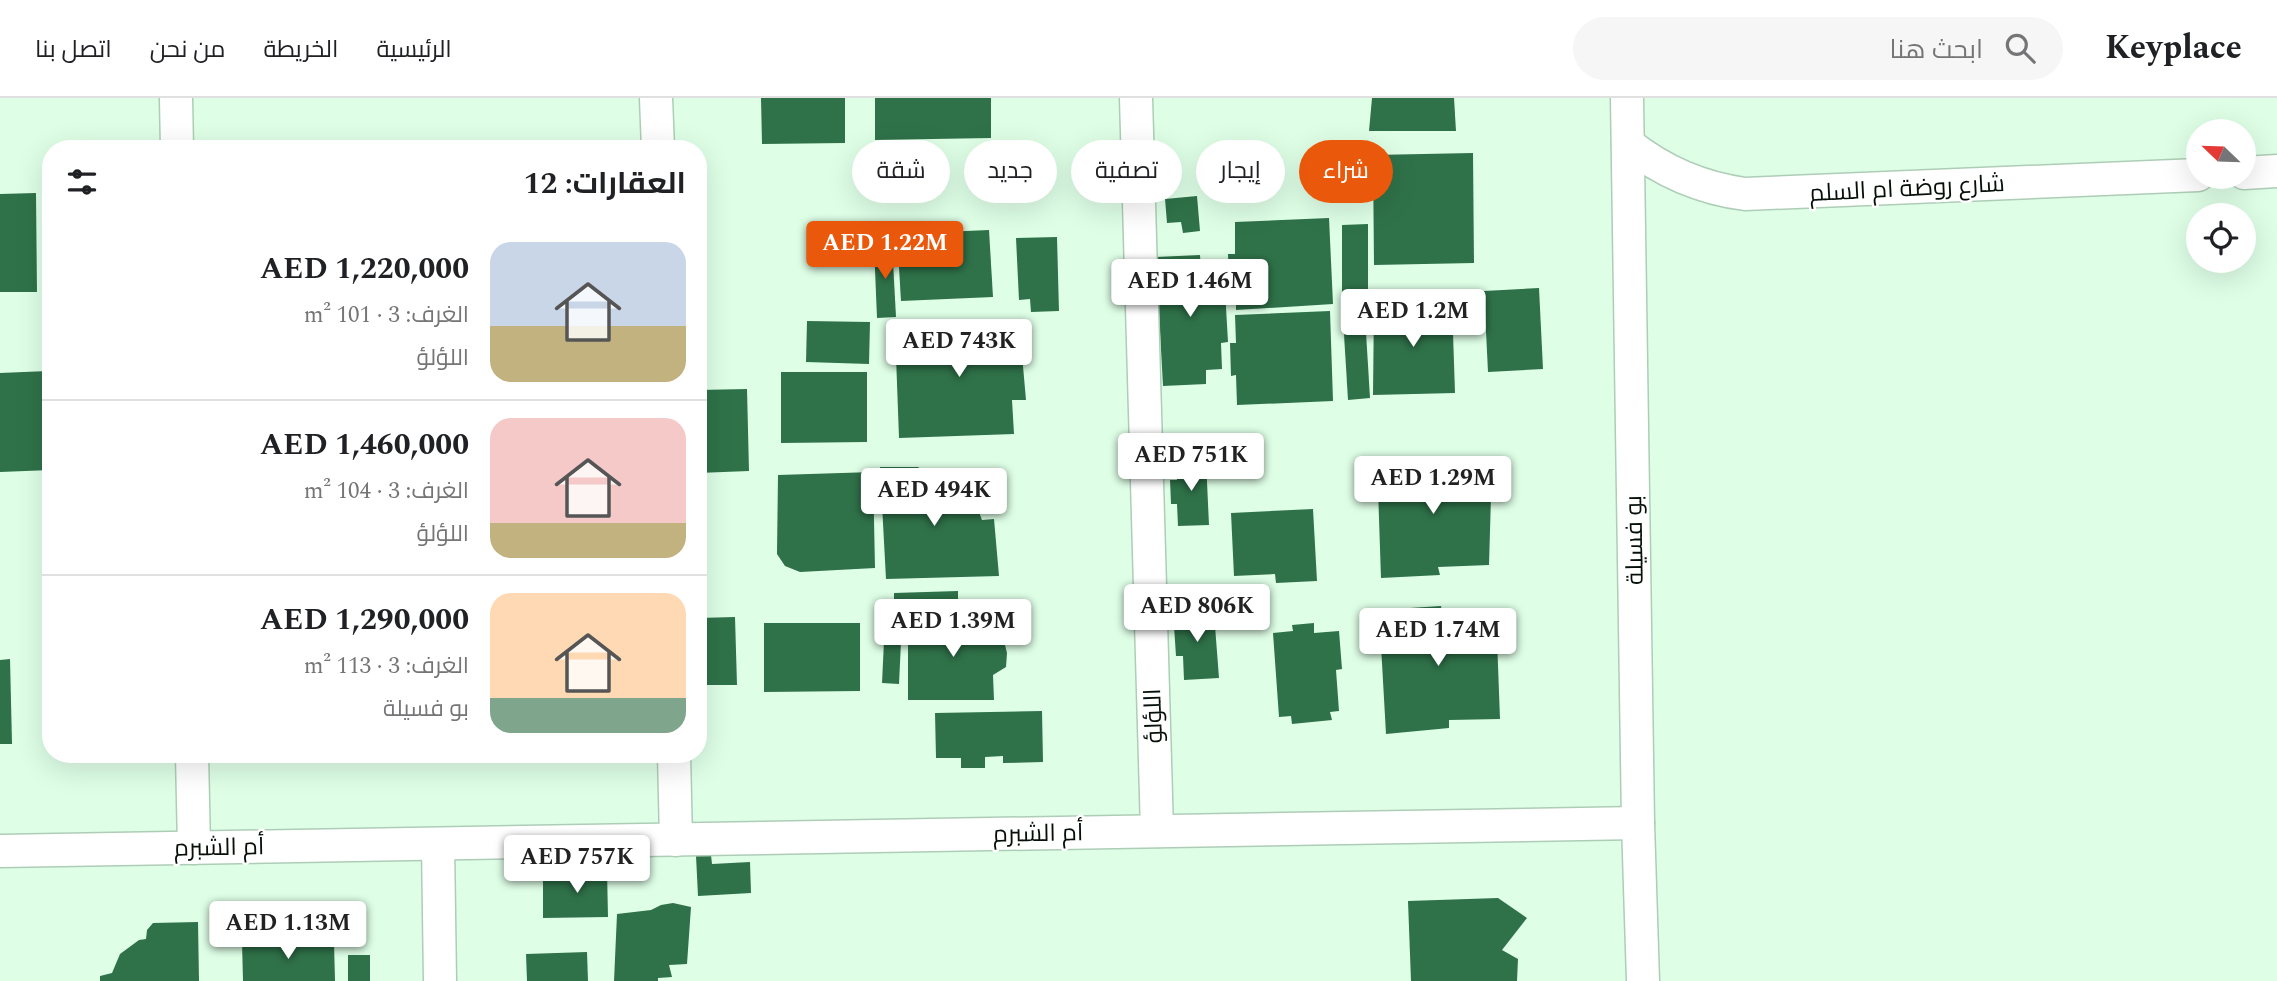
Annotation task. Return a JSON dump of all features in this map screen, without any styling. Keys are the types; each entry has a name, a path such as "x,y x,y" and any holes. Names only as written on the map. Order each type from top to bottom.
{"street":[{"path":"176,98 177,140"},
{"path":"656,98 658,140"},
{"name":"اللؤلؤ","path":"1136,98 1157,831"},
{"name":"بو فسيلة","path":"1627,98 1638,823 1643,981"},
{"name":"شارع روضة ام السلم","path":"1628,144 1648,160 1695,183 1745,194 2186,176"},
{"path":"2256,172 2277,171"},
{"path":"192,763 194,848"},
{"path":"674,763 676,839"},
{"name":"أم الشبرم","path":"0,851 1638,823"},
{"path":"438,844 440,981"}],"building":[{"path":"761,98 845,98 845,143 762,144"},
{"path":"875,98 991,98 991,138 875,140"},
{"path":"1372,98 1454,98 1456,131 1369,131"},
{"path":"1473,153 1474,263 1374,265 1373,203 1393,203 1393,155"},
{"path":"36,193 37,292 0,292 0,194"},
{"path":"1196,196 1200,231 1183,233 1181,222 1167,223 1165,203 1182,203 1182,197"},
{"path":"1329,218 1333,304 1236,310 1236,286 1229,286 1228,254 1235,254 1235,222"},
{"path":"1368,224 1368,311 1342,311 1342,225"},
{"path":"989,230 993,297 901,301 897,234"},
{"path":"1057,237 1059,311 1031,312 1030,299 1019,300 1016,238"},
{"path":"892,243 896,317 877,318 874,245"},
{"path":"1200,255 1201,269 1220,268 1222,291 1225,290 1228,342 1221,343 1222,369 1206,370 1206,384 1163,386 1156,257"},
{"path":"1539,288 1543,369 1488,372 1484,291"},
{"path":"1374,303 1452,303 1455,393 1373,395"},
{"path":"1330,311 1333,401 1237,405 1236,375 1231,376 1230,343 1236,343 1235,315"},
{"path":"1365,316 1370,398 1348,400 1343,318"},
{"path":"807,321 870,322 869,364 806,362"},
{"path":"1019,321 1026,400 1012,400 1014,434 899,438 895,329"},
{"path":"42,371 42,470 0,472 0,373"},
{"path":"781,372 867,372 867,442 781,443"},
{"path":"747,389 749,471 707,473 707,390"},
{"path":"1438,456 1438,466 1492,462 1489,565 1438,567 1440,575 1381,578 1377,459"},
{"path":"1206,460 1209,525 1178,526 1177,504 1171,504 1170,480 1177,480 1176,462"},
{"path":"880,467 918,467 933,477 959,484 972,493 982,520 994,519 999,576 886,579"},
{"path":"873,472 875,568 800,572 785,566 777,554 778,475"},
{"path":"1313,509 1317,581 1276,583 1275,574 1234,576 1231,513"},
{"path":"958,591 958,611 894,613 894,593"},
{"path":"1441,606 1442,613 1496,612 1500,719 1449,720 1449,728 1386,734 1379,610"},
{"path":"1204,609 1204,614 1214,613 1219,678 1184,680 1183,656 1176,656 1173,611"},
{"path":"735,617 737,685 707,685 707,618"},
{"path":"908,618 994,618 993,638 1004,641 1007,653 1006,667 993,675 994,700 908,700"},
{"path":"885,620 902,621 899,684 882,683"},
{"path":"764,623 860,623 860,691 764,692"},
{"path":"1314,623 1314,633 1339,631 1342,669 1336,670 1339,711 1330,712 1332,720 1292,724 1291,716 1279,717 1273,633 1293,631 1292,625"},
{"path":"10,659 12,744 0,744 0,660"},
{"path":"1042,711 1043,762 1003,763 1003,756 985,757 985,768 961,768 961,758 936,758 935,713"},
{"path":"711,855 712,864 750,862 751,893 698,896 696,856"},
{"path":"607,870 608,917 543,918 543,880 564,880 564,871"},
{"path":"1498,898 1527,918 1502,950 1518,959 1517,981 1411,981 1408,901"},
{"path":"673,903 691,907 687,964 669,965 672,977 658,978 658,981 614,981 617,914 651,910"},
{"path":"198,922 199,981 100,981 100,976 112,973 120,954 139,940 146,939 147,930 153,923"},
{"path":"284,936 295,937 303,944 334,942 335,981 243,981 242,942 275,943"},
{"path":"587,952 588,981 527,981 526,954"},
{"path":"348,955 370,955 370,981 348,981"}]}
